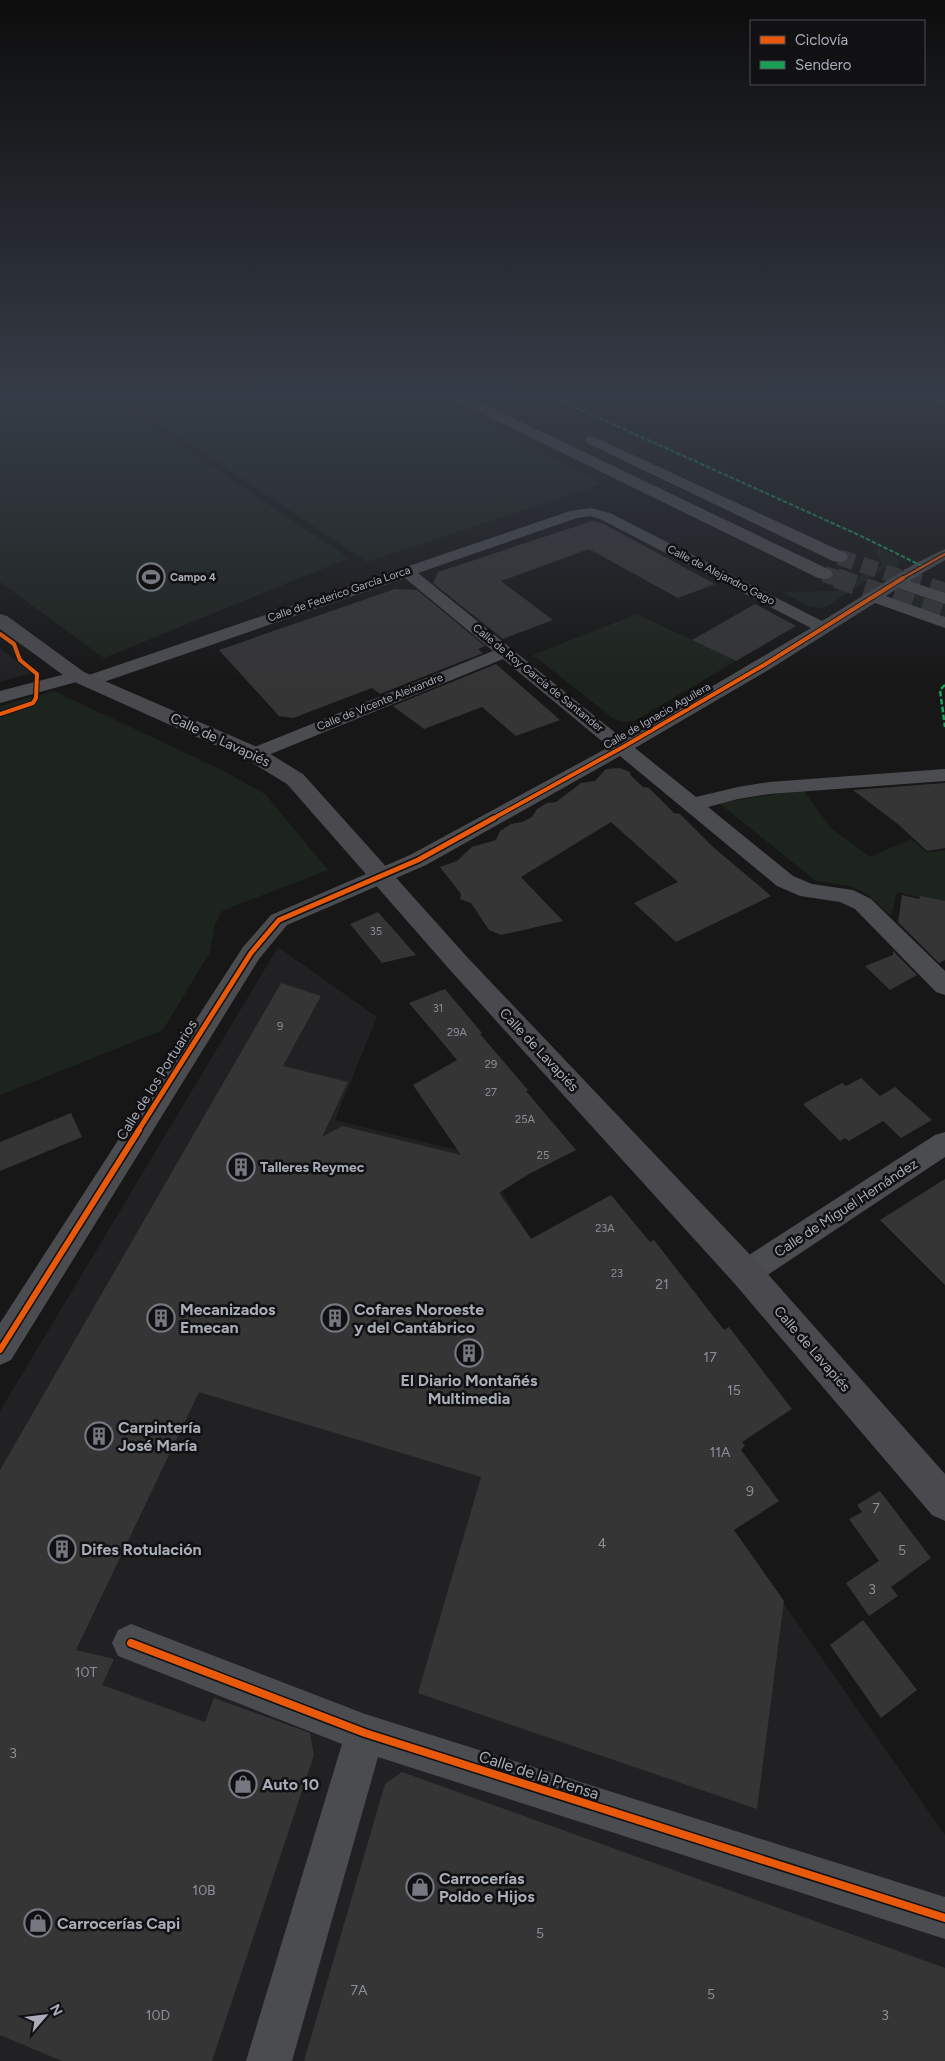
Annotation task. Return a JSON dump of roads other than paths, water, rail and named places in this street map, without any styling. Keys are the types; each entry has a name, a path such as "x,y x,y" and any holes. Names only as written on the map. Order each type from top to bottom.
{"highway":[{"path":"651,490 824,574"},
{"path":"697,490 839,557"}],"main road":[{"name":"Calle de Lavapiés","path":"0,620 83,678 254,754 295,779 459,964 746,1273 945,1502"}],"street":[{"name":"Calle de Federico García Lorca","path":"0,697 83,678 575,514 590,512"},
{"name":"Calle de Alejandro Gago","path":"590,512 605,516 823,628"},
{"name":"Calle de Ignacio Aguilera","path":"382,876 418,860 623,748 897,582 941,560"},
{"name":"Calle de Roy García de Santander","path":"406,571 784,881 808,891 845,895 863,904 945,986"},
{"path":"897,582 945,599"},
{"path":"874,597 945,623"},
{"name":"Calle de Vicente Aleixandre","path":"254,754 506,652"},
{"path":"693,805 717,796 748,790 885,778 945,775"},
{"name":"Calle de los Portuarios","path":"0,1350 251,953 279,920 382,876"},
{"name":"Calle de Miguel Hernández","path":"746,1273 945,1143"},
{"name":"Calle de la Prensa","path":"131,1643 365,1732 945,1918"},
{"path":"269,2061 365,1732"}],"tunnel":[{"path":"839,557 905,579"},
{"path":"824,574 840,579"},
{"path":"836,578 945,615"},
{"path":"901,578 945,593"}],"place":[{"name":"Campo 4","path":"151,577"},
{"name":"Talleres Reymec","path":"241,1167"},
{"name":"Mecanizados Emecan","path":"161,1318"},
{"name":"Cofares Noroeste y del Cantábrico","path":"335,1318"},
{"name":"El Diario Montañés Multimedia","path":"469,1353"},
{"name":"Carpintería José María","path":"99,1436"},
{"name":"Difes Rotulación","path":"62,1549"},
{"name":"Auto 10","path":"243,1784"},
{"name":"Carrocerías Poldo e Hijos","path":"420,1887"},
{"name":"Carrocerías Capi","path":"38,1923"}]}
